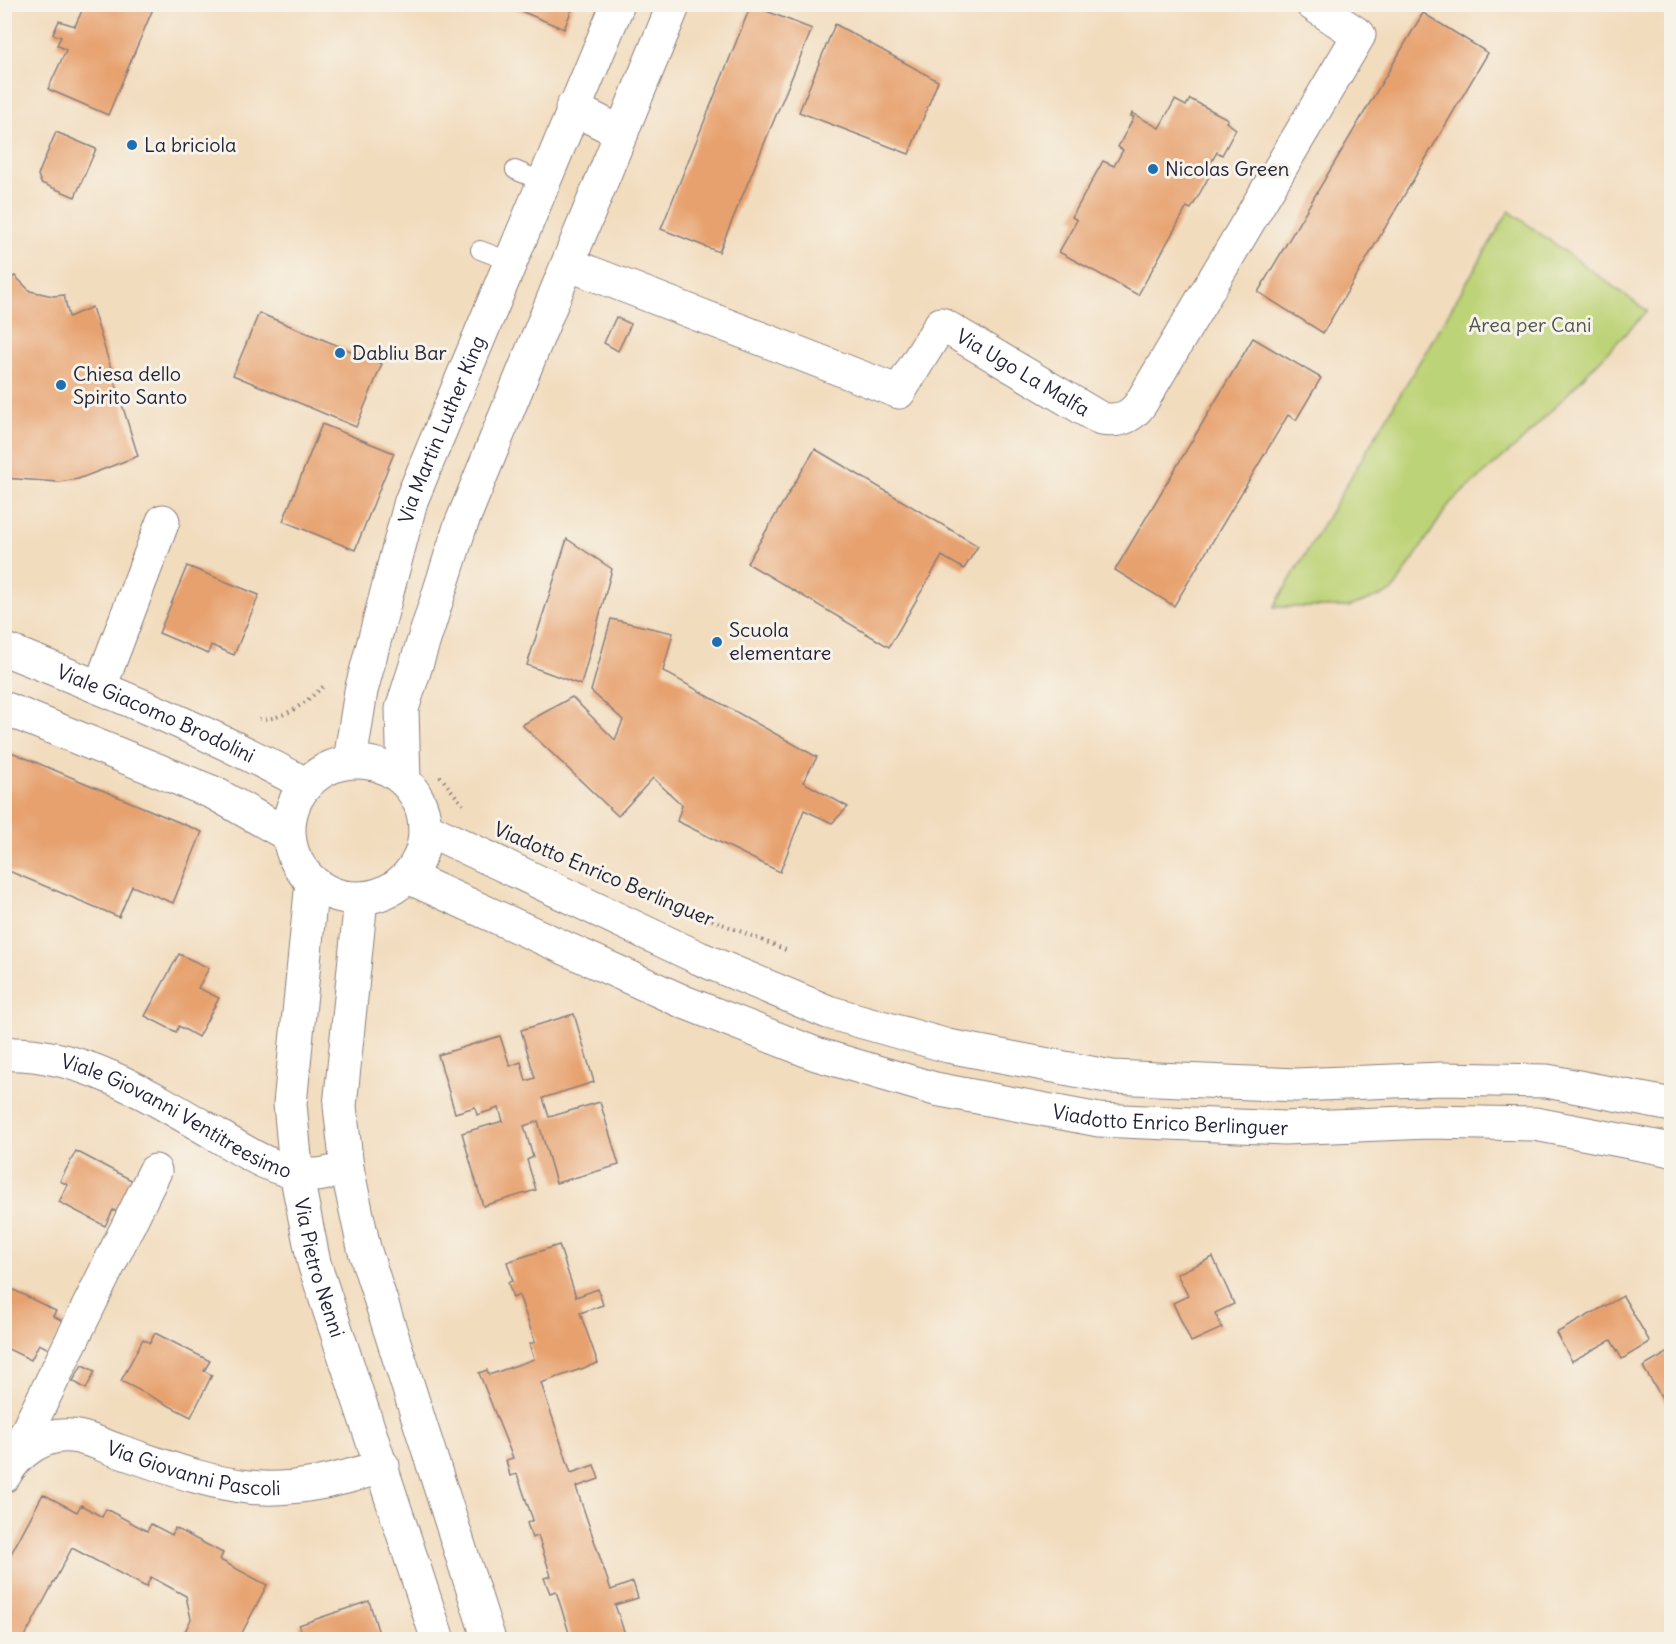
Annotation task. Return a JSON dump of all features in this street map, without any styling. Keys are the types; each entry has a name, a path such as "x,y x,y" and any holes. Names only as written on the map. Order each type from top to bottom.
{"street":[{"name":"Via Martin Luther King","path":"350,761 361,691 411,501 495,256 529,176 572,108 618,4"},
{"path":"404,780 402,709 460,527 674,4"},
{"name":"Via Ugo La Malfa","path":"568,264 899,392 941,324 1101,419 1120,420 1136,411 1141,403 1359,35 1312,4"},
{"path":"572,108 622,133"},
{"path":"100,687 163,521"},
{"name":"Viale Giacomo Brodolini","path":"4,649 100,687 232,744 305,784"},
{"path":"4,708 214,793 288,835"},
{"path":"350,761 369,762 388,769 404,780 423,810 425,828 424,845 408,877 394,888 361,898 343,897 312,882 300,869 288,835 289,817 295,799 305,784 333,765 350,761"},
{"name":"Viadotto Enrico Berlinguer","path":"425,828 699,958 828,1012 926,1040 1112,1077 1296,1085 1442,1079 1547,1082 1671,1105"},
{"name":"Viadotto Enrico Berlinguer","path":"408,877 684,1002 816,1054 935,1089 1099,1120 1284,1128 1429,1122 1535,1124 1671,1150"},
{"name":"Via Pietro Nenni","path":"312,882 290,1104 296,1172 314,1263 383,1466 438,1640"},
{"path":"361,898 340,1106 347,1168 364,1248 489,1640"},
{"name":"Viadotto Enrico Berlinguer","path":"684,1002 699,958"},
{"name":"Viale Giovanni Ventitreesimo","path":"4,1054 21,1053 64,1061 112,1080 189,1119 269,1164 314,1176 347,1168"},
{"name":"Via Giovanni Pascoli","path":"8,1469 155,1171"},
{"name":"Via Giovanni Pascoli","path":"8,1469 36,1442 70,1436 201,1478 249,1487 303,1485 344,1478 383,1466"}],"path":[{"path":"438,773 456,799 464,806"},
{"name":"Viadotto Enrico Berlinguer","path":"672,903 786,950"}],"green space":[{"name":"Area per Cani","path":"1509,211 1647,311 1523,440 1450,503 1392,592 1349,607 1274,607"}],"building":[{"path":"85,4 155,4 108,115 48,89 66,50 57,45 61,37 53,34 59,21 75,26"},
{"path":"504,4 574,4 564,29"},
{"path":"751,5 812,29 719,252 661,229"},
{"path":"1423,13 1488,53 1323,333 1258,292"},
{"path":"835,24 938,81 909,154 799,112"},
{"path":"1190,99 1228,119 1226,122 1236,129 1222,155 1217,152 1208,169 1212,171 1191,209 1187,207 1138,295 1059,252 1077,220 1072,217 1103,161 1114,166 1123,150 1118,147 1134,117 1131,116 1132,113 1159,128 1175,100 1186,106"},
{"path":"56,132 96,149 75,197 41,183 38,175"},
{"name":"Chiesa dello Spirito Santo","path":"15,276 30,291 53,296 64,295 69,317 92,307 138,456 78,479 58,482 4,478 4,281"},
{"path":"259,313 382,364 356,427 233,375"},
{"path":"616,317 631,324 618,351 604,343"},
{"path":"1253,338 1321,378 1296,420 1288,415 1174,606 1115,570"},
{"path":"322,424 394,453 355,550 283,521"},
{"path":"815,449 978,546 964,569 942,556 889,647 747,563"},
{"path":"567,539 612,569 581,685 527,665"},
{"path":"187,566 259,595 234,655 211,645 208,654 159,633"},
{"path":"611,619 673,633 663,671 817,757 803,782 848,807 832,823 804,810 780,872 677,821 682,805 653,778 618,816 522,725 572,697 615,740 623,720 591,691"},
{"path":"4,749 202,832 173,903 132,886 119,917 4,869"},
{"path":"179,954 209,968 198,988 219,998 198,1037 179,1026 176,1032 145,1016"},
{"path":"574,1014 594,1082 543,1098 549,1117 600,1102 619,1165 556,1183 538,1121 524,1126 533,1157 527,1160 536,1190 483,1206 462,1133 503,1121 499,1108 477,1115 475,1107 455,1113 438,1055 500,1036 510,1066 521,1062 526,1081 535,1078 521,1030"},
{"path":"76,1151 137,1183 120,1214 113,1210 105,1226 59,1202 68,1185 60,1181"},
{"path":"559,1245 576,1297 598,1289 603,1305 580,1313 598,1363 541,1383 571,1473 594,1465 599,1479 576,1487 611,1590 633,1582 638,1598 615,1605 627,1640 562,1640 570,1636 556,1591 550,1593 544,1578 551,1576 538,1536 532,1538 527,1523 533,1520 517,1474 510,1476 506,1460 513,1458 479,1373 487,1370 489,1375 534,1359 529,1344 535,1342 519,1295 513,1298 508,1282 513,1281 507,1262"},
{"path":"1213,1257 1234,1304 1215,1313 1222,1328 1191,1342 1173,1303 1188,1296 1177,1274"},
{"path":"4,1285 56,1311 53,1316 65,1322 51,1350 39,1344 31,1360 4,1347"},
{"path":"1623,1296 1650,1342 1622,1359 1611,1340 1572,1361 1556,1333"},
{"path":"155,1333 210,1361 204,1371 212,1375 191,1417 121,1381 143,1339 150,1343"},
{"path":"1672,1350 1672,1414 1643,1367"},
{"path":"82,1365 95,1371 86,1389 73,1381"},
{"path":"43,1494 77,1512 81,1505 102,1517 106,1509 147,1531 151,1524 172,1535 175,1528 223,1553 220,1560 267,1585 242,1633 249,1637 247,1640 181,1640 191,1619 186,1596 151,1577 146,1587 72,1548 23,1640 4,1640 4,1567"},
{"path":"369,1601 381,1640 304,1640 299,1625"}],"place":[{"name":"La briciola","path":"132,145"},
{"name":"Nicolas Green","path":"1153,169"},
{"name":"Dabliu Bar","path":"340,353"},
{"name":"Chiesa dello Spirito Santo","path":"61,385"},
{"name":"Scuola elementare","path":"717,642"}]}
